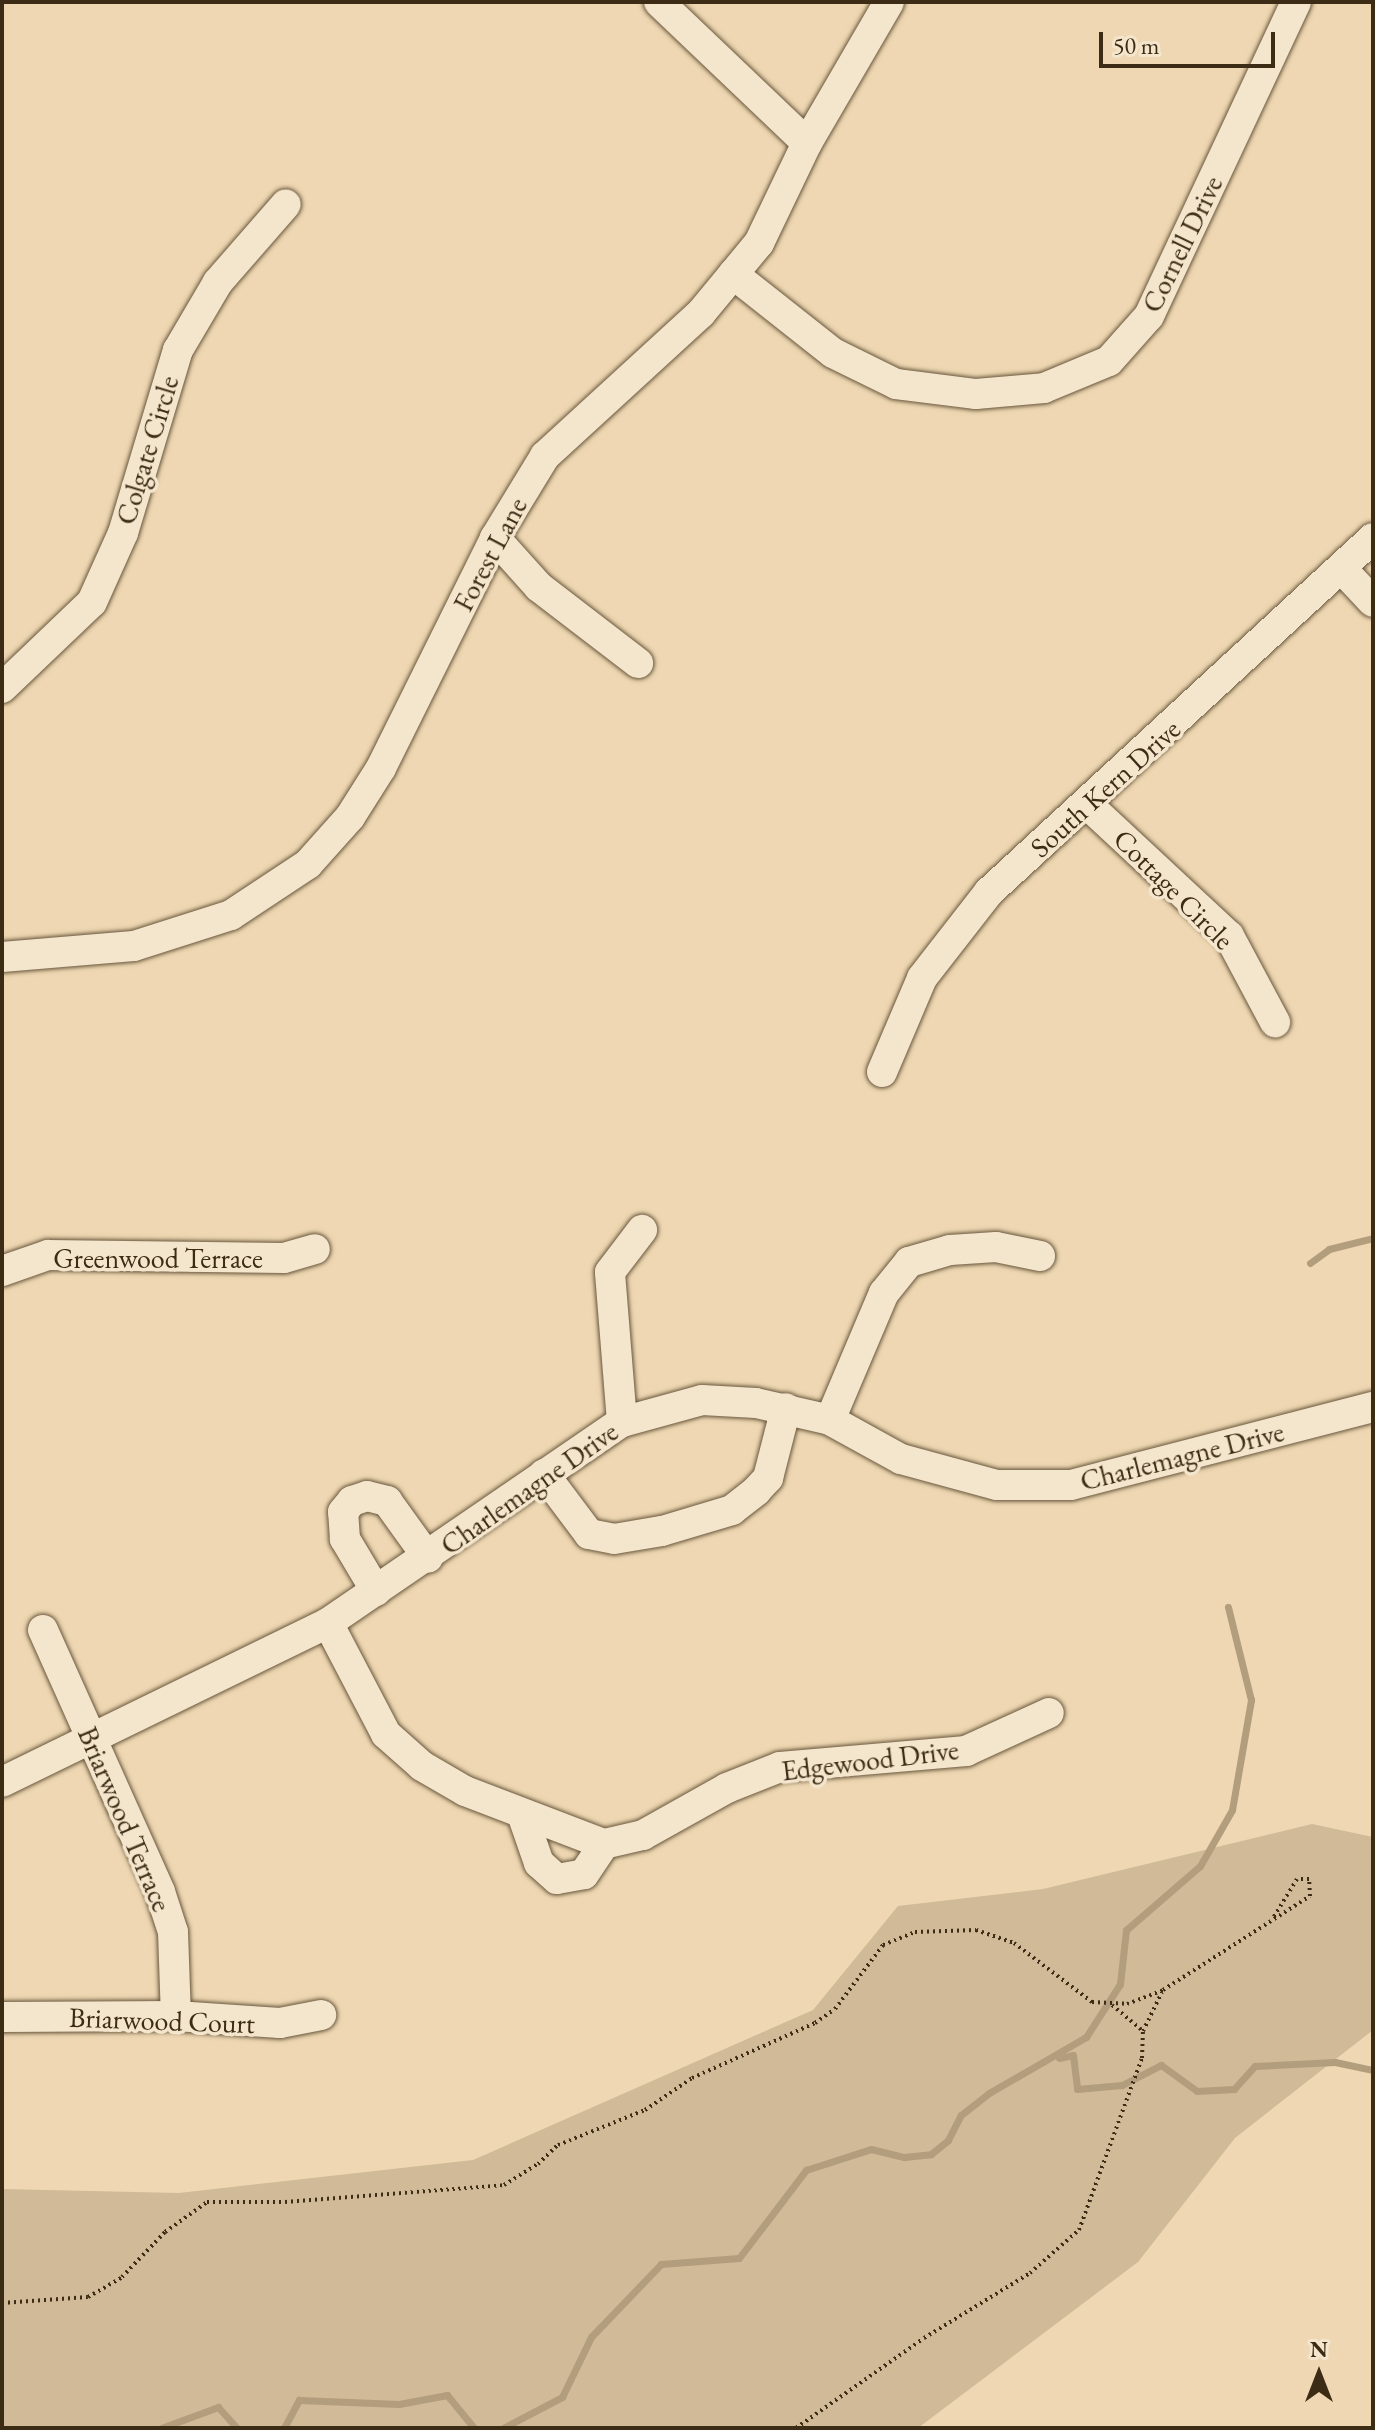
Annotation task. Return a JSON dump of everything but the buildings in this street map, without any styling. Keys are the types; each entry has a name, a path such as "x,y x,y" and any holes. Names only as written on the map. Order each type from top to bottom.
{"street":[{"path":"659,2 807,143"},
{"name":"Forest Lane","path":"2,957 134,946 231,915 308,864 350,817 381,768 495,538 545,456 701,313 759,243 807,143 889,2"},
{"name":"Cornell Drive","path":"733,274 833,353 896,384 976,394 1044,388 1109,361 1149,316 1296,2"},
{"name":"Colgate Circle","path":"2,688 92,602 123,533 178,350 218,282 286,204"},
{"path":"495,538 539,587 638,663"},
{"name":"South Kern Drive","path":"882,1072 922,978 989,892 1088,805 1373,538"},
{"path":"1342,569 1373,602"},
{"name":"Cottage Circle","path":"1088,805 1229,936 1275,1022"},
{"path":"622,1422 610,1272 642,1230"},
{"path":"830,1420 884,1293 909,1262 950,1250 996,1247 1040,1256"},
{"name":"Greenwood Terrace","path":"2,1271 48,1255 284,1258 315,1249"},
{"name":"Charlemagne Drive","path":"2,1782 328,1623 428,1558 622,1422 702,1400 786,1408 830,1420 901,1459 997,1485 1071,1485 1373,1407"},
{"path":"544,1474 589,1534 614,1539 662,1531 732,1510 756,1491 768,1478 786,1408"},
{"path":"376,1591 345,1539 343,1512 352,1501 367,1496 387,1501 428,1558"},
{"path":"328,1623 386,1734 422,1766 465,1791 604,1844 584,1874 557,1879 539,1863 522,1814"},
{"name":"Briarwood Terrace","path":"43,1630 173,1932 176,2016"},
{"name":"Edgewood Drive","path":"604,1844 643,1835 727,1788 780,1767 966,1751 1049,1713"},
{"name":"Briarwood Court","path":"2,2017 176,2016 280,2023 321,2015"}],"path":[{"path":"2,2303 88,2297 122,2277 165,2232 207,2202 285,2202 504,2185 538,2164 558,2145 645,2110 692,2078 815,2023 835,2009 883,1945 915,1932 976,1930 1014,1943 1092,2002 1127,2004 1163,1990 1310,1896 1309,1879 1297,1879 1273,1918"},
{"path":"796,2428 924,2338 1030,2273 1079,2230 1142,2058 1143,2031 1163,1990"},
{"path":"1110,2004 1143,2031"}],"shaded area":[{"path":"1312,1824 1373,1837 1373,2030 1235,2138 1138,2262 918,2428 2,2428 2,2189 179,2193 473,2160 813,2010 898,1906 1043,1889"}],"waterway":[{"path":"1310,1263 1329,1249 1373,1238"},
{"path":"503,2428 562,2397 591,2337 661,2264 739,2258 806,2170 871,2149 904,2157 931,2154 948,2140 961,2115 989,2093 1086,2037 1120,1984 1126,1930 1200,1866 1232,1810 1251,1700 1228,1607"},
{"path":"1059,2058 1073,2055 1077,2089 1122,2085 1161,2065 1197,2091 1234,2089 1255,2066 1335,2062 1373,2070"},
{"path":"284,2428 299,2400 399,2404 447,2395 474,2428"},
{"path":"161,2428 218,2407 237,2428"}]}
